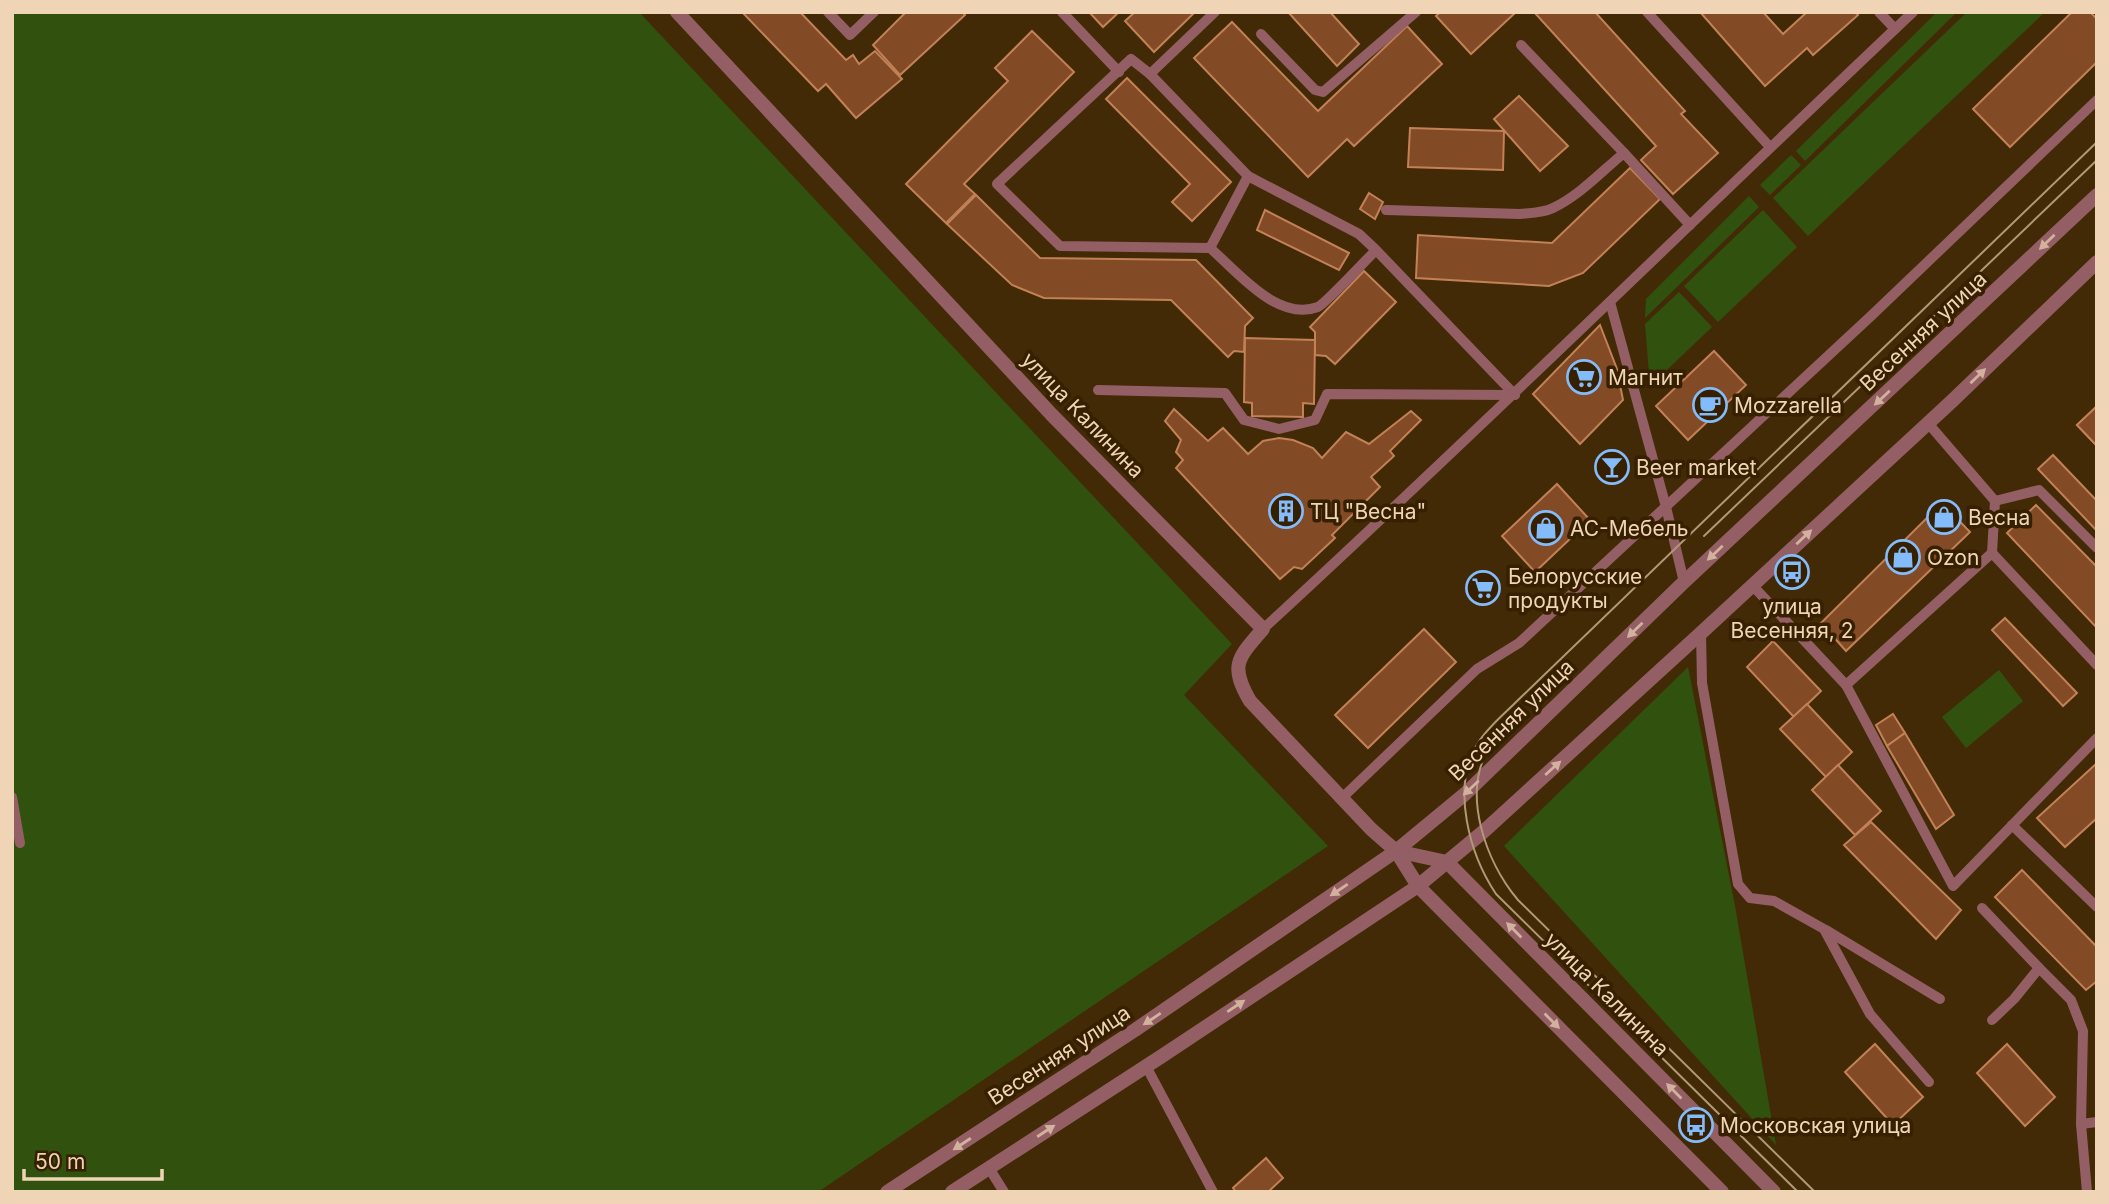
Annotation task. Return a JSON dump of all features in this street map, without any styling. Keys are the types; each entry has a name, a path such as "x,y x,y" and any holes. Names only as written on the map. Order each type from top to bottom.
{"street":[{"name":"улица Калинина","path":"677,12 1051,414 1263,629"},
{"name":"Весенняя улица","path":"887,1192 1135,1030 1396,851 1465,794 1684,582 1918,366 2097,195"},
{"path":"952,1192 1418,886 1483,832 1700,633 1951,402 2097,262"},
{"path":"1263,629 1240,656 1238,681 1250,701 1396,851 1418,886 1722,1192"},
{"path":"1396,851 1447,862"},
{"name":"улица Калинина","path":"1447,862 1774,1192"}],"lane":[{"path":"828,12 850,35 874,12"},
{"path":"1062,12 1119,72"},
{"path":"1150,74 1215,12"},
{"path":"1261,33 1315,90 1323,92 1416,12"},
{"path":"1647,12 1770,147"},
{"path":"1879,12 1895,29"},
{"path":"1263,629 1515,395 1913,12"},
{"path":"1521,45 1689,225"},
{"path":"1376,250 1320,307 1292,310 1270,301 1210,248 1060,246 997,184 1132,59 1150,74 1248,176 1359,234 1376,250 1515,395"},
{"path":"1342,797 1477,668 1519,643 1871,316 2097,100"},
{"path":"1386,211 1520,214 1540,212 1554,208 1570,197 1624,153"},
{"path":"1210,248 1248,176"},
{"path":"1611,302 1684,582"},
{"path":"1098,390 1225,393 1244,420 1279,429 1315,420 1328,394 1515,395"},
{"path":"1846,685 1992,553 1995,501 1927,422"},
{"path":"1995,501 2039,490 2097,548"},
{"path":"1992,553 2097,665"},
{"path":"1752,585 1846,685 1953,886 2097,738"},
{"path":"1700,633 1702,683 1738,884 1751,898 1774,901 1940,999"},
{"path":"12,797 20,843"},
{"path":"2012,825 2097,907"},
{"path":"1982,908 2071,1000 2083,1031 2081,1124 2087,1192"},
{"path":"1824,929 1870,1014 1929,1082"},
{"path":"1992,1020 2014,999 2039,968"},
{"path":"1146,1066 1213,1192"},
{"path":"2081,1124 2097,1122"},
{"path":"989,1168 1004,1192"}],"green space":[{"path":"12,12 639,12 1232,644 1184,695 1328,846 818,1192 12,1192"},
{"path":"1937,12 1957,12 1805,161 1796,151"},
{"path":"1967,12 2045,12 1808,236 1773,198"},
{"path":"1791,155 1801,165 1770,195 1760,185"},
{"path":"1749,196 1759,207 1645,318 1646,299"},
{"path":"1763,210 1797,247 1718,322 1684,286"},
{"path":"1679,292 1712,327 1650,386 1645,324"},
{"path":"1688,667 1735,906 1776,1145 1504,846"},
{"path":"1999,670 2023,701 1966,748 1942,717"}],"building":[{"path":"742,12 800,12 846,60 853,55 859,64 875,51 902,79 856,118 826,84 818,91"},
{"path":"906,12 962,12 965,15 900,75 873,45"},
{"path":"1089,12 1119,12 1103,27"},
{"path":"1135,12 1195,12 1154,52 1125,21"},
{"path":"1288,12 1330,12 1359,44 1337,66"},
{"path":"1440,12 1516,12 1471,54 1436,16"},
{"path":"1534,12 1595,12 1685,111 1681,114 1718,153 1673,194 1641,160 1656,146"},
{"path":"1700,12 1763,12 1783,34 1807,12 1855,12 1858,15 1813,55 1807,48 1765,86"},
{"path":"2072,12 2090,12 2097,19 2097,62 2010,147 1973,109"},
{"path":"1232,22 1318,111 1407,26 1442,64 1354,146 1347,139 1308,177 1194,58"},
{"path":"1032,31 1074,72 964,184 975,194 946,223 906,184 1008,81 995,68"},
{"path":"1127,78 1231,182 1192,221 1172,202 1190,184 1106,99"},
{"path":"1519,96 1568,146 1540,171 1494,119"},
{"path":"1410,128 1504,131 1503,170 1408,167"},
{"path":"1630,168 1660,199 1583,273 1549,286 1416,278 1418,235 1552,243"},
{"path":"1369,193 1383,202 1375,219 1360,209"},
{"path":"976,195 1040,258 1196,260 1253,318 1245,326 1244,352 1234,351 1228,357 1171,300 1044,298 1012,285 947,224"},
{"path":"1265,210 1349,253 1339,270 1257,230"},
{"path":"1364,271 1396,302 1335,364 1326,356 1315,355 1315,332 1310,327"},
{"name":"Магнит","path":"1600,325 1617,369 1623,400 1580,444 1533,394"},
{"path":"1245,338 1315,340 1314,404 1303,403 1303,417 1252,416 1252,403 1244,402"},
{"path":"1714,351 1746,385 1688,440 1656,406"},
{"path":"2097,406 2097,446 2077,425"},
{"path":"2097,406 2097,446 2077,425"},
{"name":"ТЦ \"Весна\"","path":"1174,409 1208,441 1223,428 1248,454 1263,441 1279,438 1313,448 1322,458 1346,432 1369,444 1411,411 1421,420 1390,451 1394,456 1371,477 1380,487 1332,535 1335,538 1302,569 1294,567 1280,579 1176,468 1183,460 1176,452 1181,440 1165,421"},
{"path":"2053,455 2097,501 2097,531 2038,469"},
{"name":"АС-Мебель","path":"1557,484 1590,520 1535,572 1502,536"},
{"path":"1942,503 1970,532 1846,651 1821,623"},
{"path":"2036,505 2097,567 2097,628 2007,533"},
{"path":"2005,618 2077,693 2063,706 1992,630"},
{"path":"1424,629 1456,662 1368,748 1335,715"},
{"path":"1773,641 1821,691 1794,717 1747,667"},
{"path":"1807,704 1852,752 1826,777 1780,729"},
{"path":"1893,714 1905,733 1887,746 1876,725"},
{"path":"1905,733 1954,815 1936,829 1887,746"},
{"path":"2097,763 2097,818 2065,847 2037,818"},
{"path":"1838,765 1881,811 1855,835 1812,790"},
{"path":"1871,822 1961,910 1936,939 1844,845"},
{"path":"2022,870 2097,947 2097,981 2086,990 1995,897"},
{"path":"1875,1044 1923,1097 1893,1125 1845,1072"},
{"path":"2007,1044 2055,1097 2025,1126 1977,1073"},
{"path":"1266,1158 1283,1178 1268,1192 1236,1192 1233,1188"}],"tram line":[{"path":"1798,1192 1496,894 1471,841 1465,800 1465,780 1470,761 1478,743 1495,722 2097,142"},
{"path":"1704,536 2097,160"},
{"path":"1510,723 1489,748 1481,766 1477,786 1481,827 1487,847 1506,884 1518,900 1815,1192"}],"place":[{"name":"Магнит","path":"1584,377"},
{"name":"Mozzarella","path":"1710,405"},
{"name":"Beer market","path":"1612,467"},
{"name":"ТЦ \"Весна\"","path":"1286,511"},
{"name":"Весна","path":"1944,517"},
{"name":"АС-Мебель","path":"1546,528"},
{"name":"Ozon","path":"1903,557"},
{"name":"улица Весенняя, 2","path":"1792,572"},
{"name":"Белорусские продукты","path":"1483,588"},
{"name":"Московская улица","path":"1696,1125"}]}
